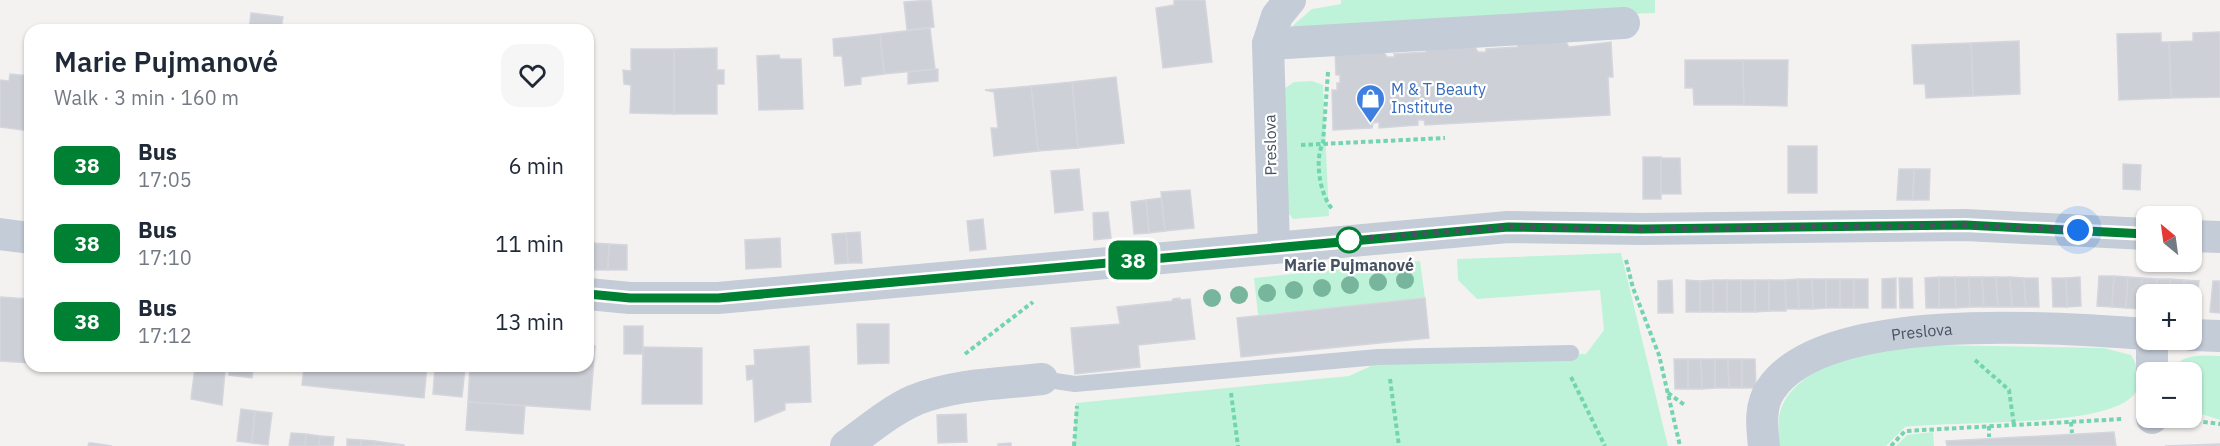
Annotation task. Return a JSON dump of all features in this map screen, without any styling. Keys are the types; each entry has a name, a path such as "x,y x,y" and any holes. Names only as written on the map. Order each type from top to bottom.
{"street":[{"name":"Preslova","path":"1274,247 1268,44 1277,16 1290,0"},
{"path":"1268,44 1326,38 1386,44 1477,41 1568,35 1624,22"},
{"path":"594,295 630,298 718,298 1508,227 1642,229 1965,225 2136,234"},
{"path":"0,234 24,237"},
{"path":"2202,236 2220,237"},
{"name":"Preslova","path":"1764,446 1761,421 1770,389 1800,361 1850,342 1911,331 1958,328 2136,334"},
{"path":"2202,335 2220,336"},
{"path":"846,446 897,409 923,397 964,387 1042,379"}],"lane":[{"path":"1042,379 1075,384 1388,357 1570,353"}],"path":[{"path":"1326,38 1329,82 1323,143 1319,151 1322,188 1326,199"},
{"path":"1298,145 1445,138"},
{"path":"1624,249 1633,288 1659,354 1680,446"},
{"path":"962,356 1036,300"},
{"path":"1570,353 1570,374 1605,446"},
{"path":"1968,354 2009,390 2014,425"},
{"path":"1388,357 1399,446"},
{"path":"1228,370 1238,446"},
{"path":"1074,446 1077,408 1075,384"},
{"path":"1668,392 1686,406"},
{"path":"1890,446 1905,430 2136,418"},
{"path":"2202,421 2220,424"},
{"path":"2070,422 2072,434"},
{"path":"1989,426 1989,437"}],"green space":[{"path":"1341,0 1655,0 1655,13 1290,28 1312,9 1341,4"},
{"path":"1312,81 1323,85 1329,216 1293,219 1285,209 1281,91 1294,82"},
{"path":"1621,253 1668,446 1074,446 1076,403 1349,376 1369,367 1378,357 1586,354 1604,330 1600,290 1477,299 1458,280 1457,259"},
{"path":"1420,261 1425,298 1258,315 1254,278"},
{"path":"1934,345 2104,348 2131,355 2136,364 2136,391 2128,400 2110,409 2085,415 2055,419 1905,427 1886,446 1780,446 1781,409 1791,392 1807,378 1847,359"},
{"path":"2198,356 2220,356 2220,420 2202,414 2202,362 2179,362"},
{"path":"1933,432 1934,446 1896,446 1907,435"}],"building":[{"path":"931,0 934,27 907,30 904,2"},
{"path":"1174,0 1205,0 1212,62 1163,68 1156,8 1174,5"},
{"path":"251,13 283,17 282,24 250,24"},
{"path":"930,28 935,69 884,74 880,34"},
{"path":"2220,32 2220,97 2171,98 2169,42 2193,41 2193,33"},
{"path":"2161,33 2161,42 2169,42 2171,98 2119,100 2117,34"},
{"path":"880,34 884,74 861,77 861,84 845,86 842,56 834,56 833,39"},
{"path":"1565,40 1569,47 1611,42 1613,77 1608,77 1610,115 1425,125 1424,120 1418,120 1418,125 1379,128 1379,122 1373,123 1372,128 1333,130 1332,90 1337,90 1337,83 1340,83 1340,75 1336,75 1335,52 1382,49 1387,57 1395,57 1394,54 1426,52 1426,47 1474,45 1478,52 1486,52 1486,49 1518,47 1517,42"},
{"path":"2019,41 2020,94 1973,96 1971,43"},
{"path":"1971,43 1973,96 1926,98 1925,84 1914,84 1912,45"},
{"path":"717,48 717,70 724,70 724,84 717,84 717,114 674,114 674,49"},
{"path":"631,49 674,49 674,114 630,113 631,85 624,84 623,70 631,71"},
{"path":"779,55 780,59 801,59 803,109 759,110 757,56"},
{"path":"1685,60 1743,60 1744,105 1694,105 1693,88 1685,88"},
{"path":"1743,60 1788,60 1787,106 1744,105"},
{"path":"938,69 938,81 908,84 908,72"},
{"path":"10,74 24,75 24,130 0,127 0,80 9,81"},
{"path":"1116,77 1124,143 1078,148 1072,82"},
{"path":"1072,82 1078,148 1038,151 1031,86"},
{"path":"1031,86 1038,151 994,156 991,128 998,128 994,92 985,90"},
{"path":"1788,146 1817,146 1817,193 1788,193"},
{"path":"1643,157 1661,157 1661,199 1643,199"},
{"path":"1661,158 1680,158 1681,194 1661,194"},
{"path":"2123,164 2141,165 2140,190 2123,189"},
{"path":"1079,169 1083,210 1055,213 1051,171"},
{"path":"1899,169 1914,169 1913,200 1897,200"},
{"path":"1914,169 1930,169 1929,200 1913,200"},
{"path":"1190,190 1194,228 1165,231 1161,192"},
{"path":"1161,198 1165,231 1149,233 1146,200"},
{"path":"1146,200 1149,233 1134,234 1131,202"},
{"path":"1108,212 1111,238 1094,240 1093,213"},
{"path":"983,219 986,249 970,251 967,221"},
{"path":"860,232 862,263 848,263 846,233"},
{"path":"846,233 848,263 835,264 832,234"},
{"path":"780,238 781,267 746,269 745,240"},
{"path":"594,243 609,244 608,270 594,270"},
{"path":"609,244 627,245 627,270 608,270"},
{"path":"2099,276 2114,276 2112,307 2097,306"},
{"path":"2114,276 2128,277 2126,308 2112,307"},
{"path":"1939,277 1955,277 1956,308 1939,308"},
{"path":"1939,277 1939,308 1926,308 1925,278"},
{"path":"1955,277 1969,277 1970,307 1956,308"},
{"path":"1969,277 1982,277 1984,307 1970,307"},
{"path":"1982,277 1996,277 1998,307 1984,307"},
{"path":"1996,277 2010,277 2012,307 1998,307"},
{"path":"2010,277 2024,278 2026,307 2012,307"},
{"path":"2080,277 2081,306 2067,307 2066,278"},
{"path":"2128,277 2142,278 2142,284 2136,284 2136,309 2126,308"},
{"path":"1896,278 1896,308 1882,308 1882,279"},
{"path":"1899,278 1912,278 1913,308 1900,308"},
{"path":"2024,278 2038,278 2039,307 2026,307"},
{"path":"2052,278 2066,278 2067,307 2053,307"},
{"path":"2142,278 2157,279 2156,284 2142,284"},
{"path":"1798,279 1799,309 1786,309 1785,280"},
{"path":"1798,279 1812,279 1813,309 1799,309"},
{"path":"1812,279 1826,279 1826,308 1813,309"},
{"path":"1826,279 1840,279 1840,308 1826,308"},
{"path":"1840,279 1854,279 1854,308 1840,308"},
{"path":"1854,279 1868,279 1868,308 1854,308"},
{"path":"2157,279 2170,279 2170,284 2156,284"},
{"path":"2170,279 2184,280 2184,284 2170,284"},
{"path":"1672,280 1673,313 1658,313 1658,281"},
{"path":"1686,280 1700,281 1700,312 1686,312"},
{"path":"1713,280 1727,280 1727,312 1713,312"},
{"path":"1713,280 1713,312 1700,312 1700,281"},
{"path":"1727,280 1741,280 1741,312 1727,312"},
{"path":"1741,280 1755,280 1755,312 1741,312"},
{"path":"1755,280 1769,280 1769,311 1755,312"},
{"path":"1769,280 1785,280 1786,311 1769,311"},
{"path":"2184,280 2199,281 2199,284 2184,284"},
{"path":"2213,281 2220,281 2220,313 2210,312"},
{"path":"0,297 24,299 24,363 0,361"},
{"path":"1180,298 1180,300 1190,299 1195,339 1138,345 1140,367 1075,374 1071,328 1120,324 1117,307 1172,301"},
{"path":"1425,298 1429,338 1241,357 1237,318"},
{"path":"857,324 889,324 889,363 858,364"},
{"path":"624,326 643,326 643,354 624,354"},
{"path":"809,346 811,402 785,403 785,410 755,422 753,379 747,380 746,366 755,365 754,350"},
{"path":"643,347 702,348 702,404 642,404"},
{"path":"1674,359 1688,359 1688,389 1675,389"},
{"path":"1688,359 1701,359 1702,389 1688,389"},
{"path":"1701,359 1715,359 1715,388 1702,389"},
{"path":"1715,359 1728,359 1729,388 1715,388"},
{"path":"1728,359 1742,359 1742,388 1729,388"},
{"path":"1742,359 1755,359 1756,388 1742,388"},
{"path":"194,372 225,372 222,405 191,399"},
{"path":"229,372 252,372 252,378 229,375"},
{"path":"303,372 426,372 424,398 302,385"},
{"path":"435,372 465,372 462,397 433,394"},
{"path":"470,372 593,372 590,410 468,402"},
{"path":"468,402 525,406 523,434 466,430"},
{"path":"241,409 255,411 252,443 237,441"},
{"path":"255,411 272,413 268,445 252,443"},
{"path":"966,414 967,442 938,443 937,415"},
{"path":"2114,432 2116,446 1947,446 1946,441"},
{"path":"291,433 306,434 305,446 289,446"},
{"path":"306,434 320,436 319,446 305,446"},
{"path":"320,436 334,437 333,446 319,446"},
{"path":"347,439 361,440 361,446 347,446"},
{"path":"361,440 375,441 374,446 361,446"},
{"path":"375,441 389,443 388,446 374,446"},
{"path":"92,443 112,446 88,446"},
{"path":"389,443 404,445 404,446 388,446"},
{"path":"1011,443 1011,446 998,446 998,444"},
{"path":"2220,444 2220,446 2165,446"}],"bus line":[{"name":"38","path":"594,295 630,298 718,298 1338,240 1508,227 1642,229 1965,225 2136,234"}],"place":[{"name":"M & T Beauty Institute","path":"1370,124"},
{"name":"Marie Pujmanové","path":"1349,240"}],"route":[{"path":"1349,240 1344,240 1508,227 1642,229 1965,225 2078,230"}]}
